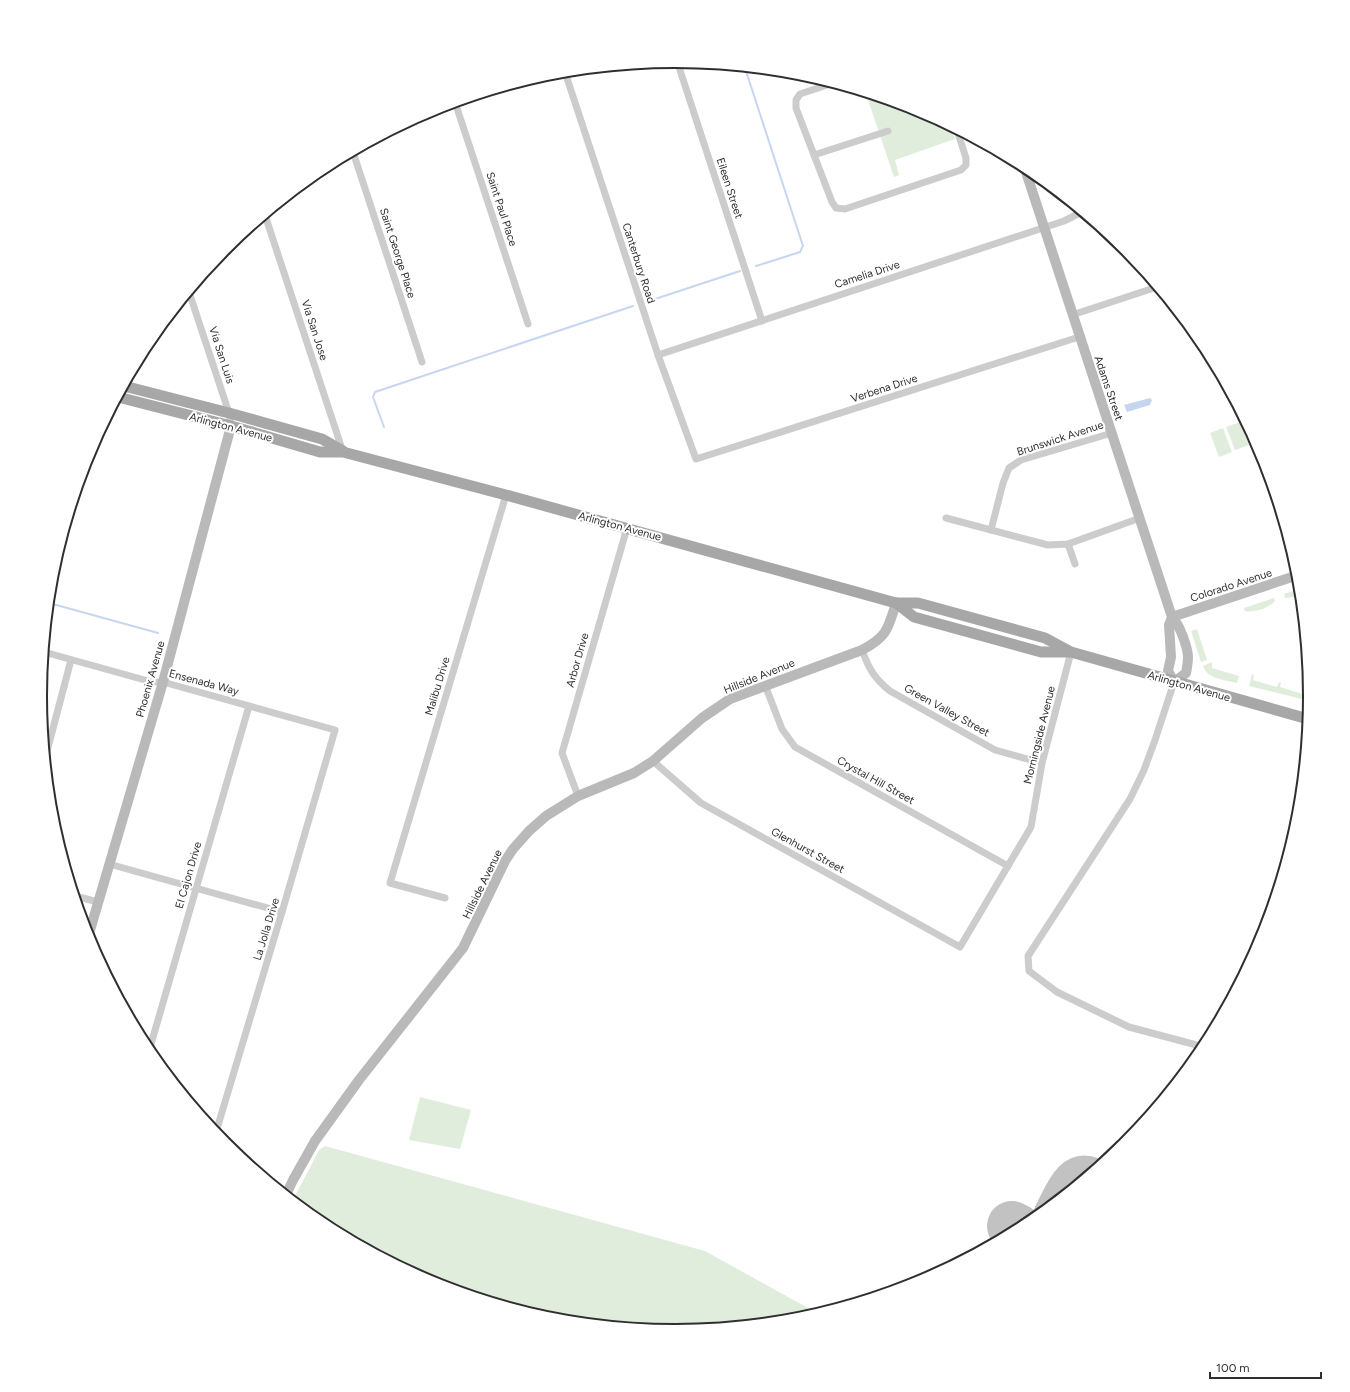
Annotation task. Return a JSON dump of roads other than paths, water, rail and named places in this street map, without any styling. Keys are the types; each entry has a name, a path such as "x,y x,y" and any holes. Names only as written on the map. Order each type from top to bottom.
{"main road":[{"name":"Arlington Avenue","path":"128,387 322,439 343,452"},
{"name":"Arlington Avenue","path":"123,398 231,426 320,452 343,452 506,494 896,603 914,617 1041,652 1071,652 1302,717"}],"street":[{"name":"Eileen Street","path":"679,68 762,321"},
{"name":"Canterbury Road","path":"566,78 658,354 696,459"},
{"path":"826,86 800,94 796,100 796,108 832,202 836,208 845,209 961,170 966,165 966,158 959,136"},
{"name":"Saint Paul Place","path":"457,107 528,324"},
{"path":"814,155 888,131"},
{"name":"Saint George Place","path":"354,156 422,362"},
{"name":"Adams Street","path":"1027,176 1172,617 1177,622 1188,656 1186,673 1174,682 1168,671 1171,657 1169,625 1172,617"},
{"name":"Camelia Drive","path":"658,354 1044,228 1077,214"},
{"name":"Via San Jose","path":"266,220 343,452"},
{"path":"1072,315 1152,289"},
{"name":"Via San Luis","path":"191,297 229,413 231,426"},
{"name":"Verbena Drive","path":"696,459 1079,337"},
{"name":"Phoenix Avenue","path":"91,926 163,682 231,426"},
{"name":"Brunswick Avenue","path":"991,530 1003,483 1009,468 1021,460 1112,433"},
{"name":"Malibu Drive","path":"445,898 390,883 506,494"},
{"path":"946,518 1048,545 1068,544 1140,518"},
{"name":"Arbor Drive","path":"578,796 562,754 627,528"},
{"path":"1068,544 1076,564"},
{"name":"Colorado Avenue","path":"1172,617 1292,578"},
{"name":"Hillside Avenue","path":"288,1190 315,1141 359,1080 463,948 505,861 513,849 529,831 546,816 578,796 634,773 653,761 702,718 730,699 862,650 875,643 881,638 896,603"},
{"name":"Green Valley Street","path":"862,650 871,672 879,683 890,691 995,750 1042,763"},
{"name":"Morningside Avenue","path":"960,947 1031,827 1042,763 1071,652"},
{"name":"Ensenada Way","path":"48,653 152,682 163,682 335,730"},
{"path":"49,745 71,660"},
{"path":"1174,682 1146,764 1130,799 1028,956 1028,971 1057,992 1129,1027 1197,1045"},
{"name":"Crystal Hill Street","path":"766,685 782,729 795,747 1008,866"},
{"name":"El Cajon Drive","path":"151,1043 249,706"},
{"name":"La Jolla Drive","path":"218,1126 335,730"},
{"name":"Glenhurst Street","path":"653,761 701,803 960,947"},
{"path":"109,864 282,912"},
{"path":"80,897 98,902"}],"water":[{"path":"1150,398 1152,400 1150,405 1127,412 1124,405"}],"waterway":[{"path":"746,72 803,246 800,252 756,266"},
{"path":"649,301 740,271"},
{"path":"384,427 373,397 375,392 633,306"},
{"path":"54,604 158,633"}]}
